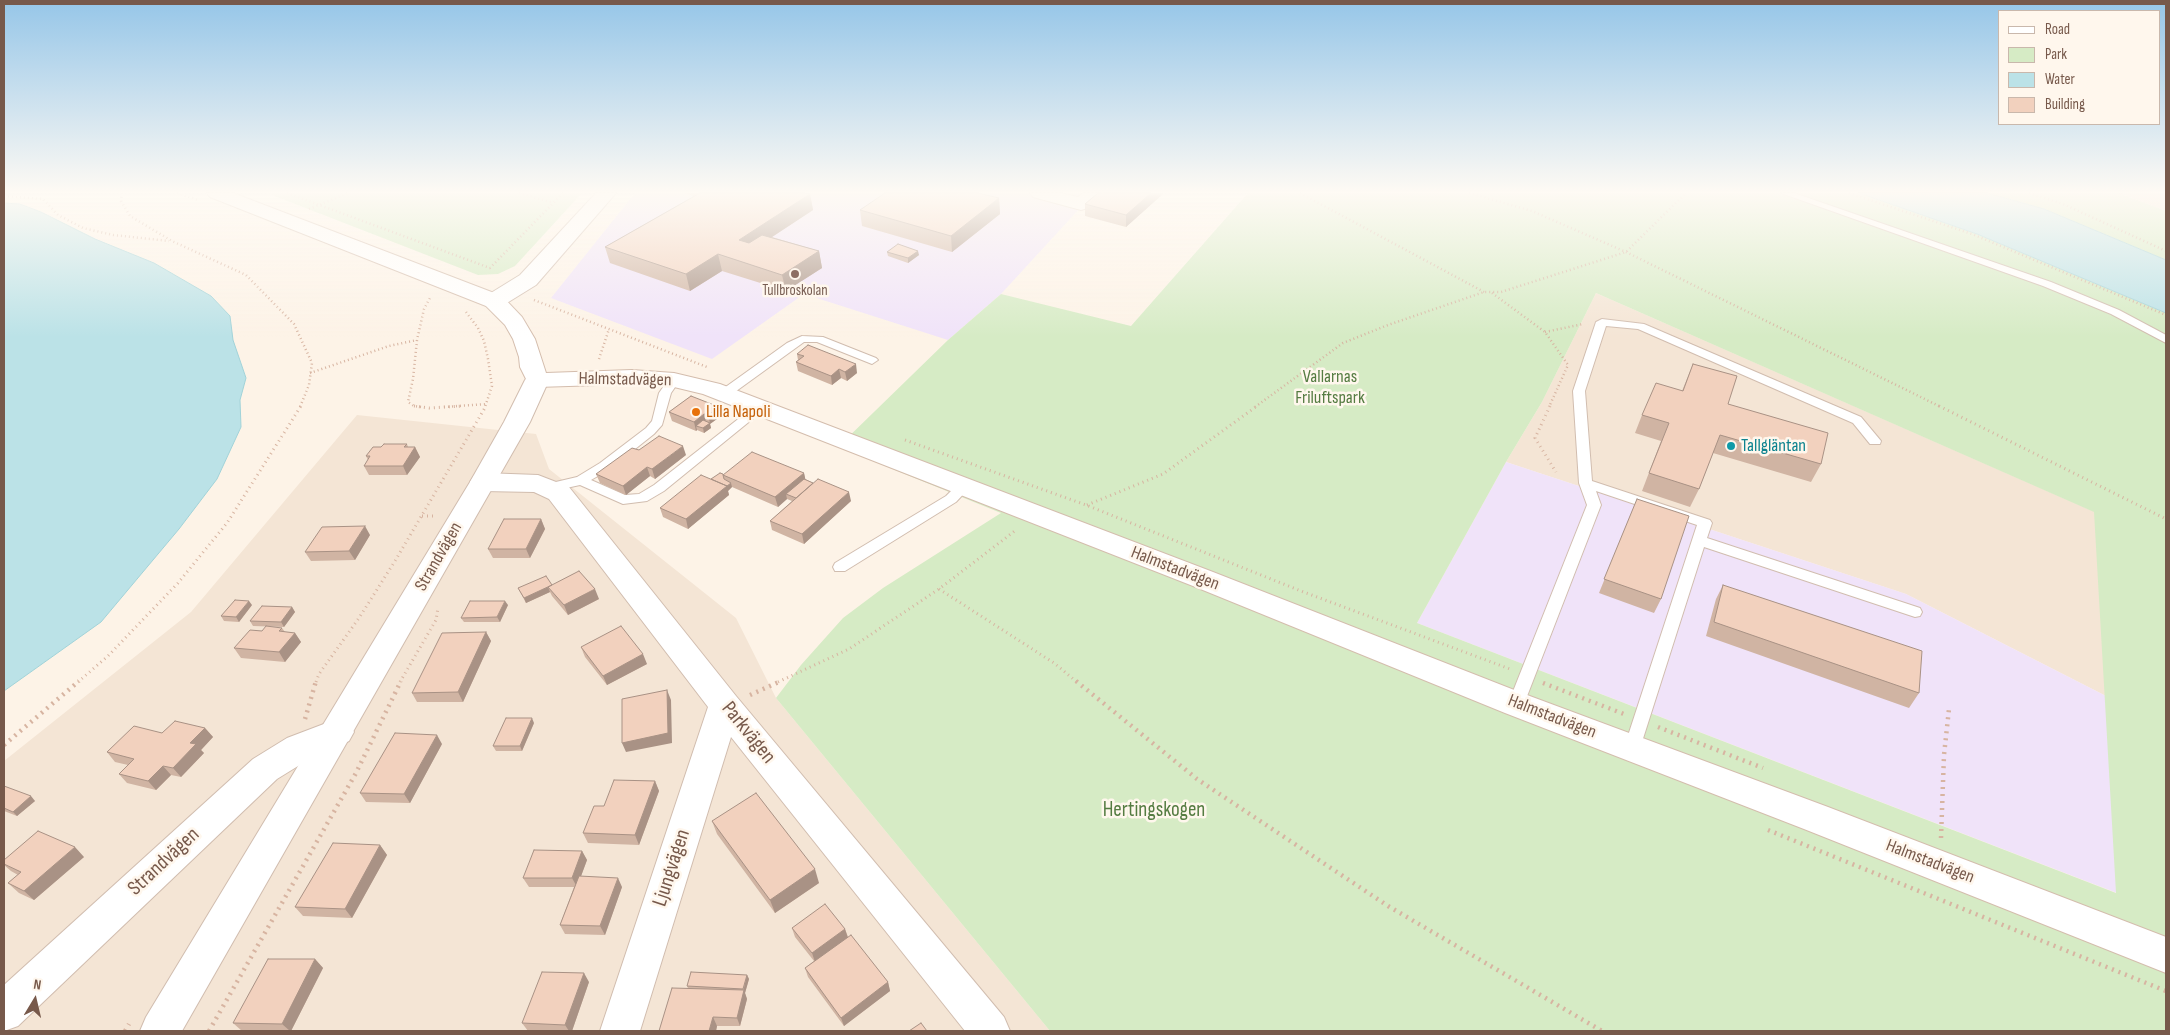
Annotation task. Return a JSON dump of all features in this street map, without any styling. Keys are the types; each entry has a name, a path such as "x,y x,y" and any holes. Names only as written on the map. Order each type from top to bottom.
{"street":[{"path":"329,241 494,301 514,322 524,339 537,380"},
{"path":"494,301 528,280 562,241"},
{"name":"Halmstadvägen","path":"537,380 632,377 674,380 724,394 964,486 1516,704 1636,734 2166,955"},
{"name":"Strandvägen","path":"160,1031 483,482 517,422 537,380"},
{"name":"Parkvägen","path":"483,482 538,484 558,493 725,705 990,1031"},
{"name":"Ljungvägen","path":"620,1031 725,705"},
{"name":"Strandvägen","path":"4,1012 265,768 299,748 337,732"}],"lane":[{"path":"1926,241 2047,284 2115,312 2166,340"},
{"path":"1516,704 1594,505 1586,482 1579,392 1602,322 1640,326 1857,420 1875,442"},
{"path":"724,394 802,339 819,339 872,360"},
{"path":"548,488 581,480 606,466 650,431 658,422 665,393 674,380"},
{"path":"581,480 623,500 642,498 659,488 760,408"},
{"path":"1586,482 1705,523 1636,734"},
{"path":"840,567 951,499 964,486"},
{"path":"1699,540 1915,612"}],"path":[{"path":"4,745 108,656 178,584 227,523 300,408 309,385 312,363 294,324 246,275 173,241"},
{"path":"418,241 490,268 516,241"},
{"path":"1391,241 1484,292 1492,293 1562,274 1626,252 1637,241"},
{"path":"1601,241 2166,518"},
{"path":"1989,241 2166,315"},
{"path":"2145,241 2166,251"},
{"path":"428,291 439,297"},
{"path":"1086,505 1163,474 1343,343 1388,325 1484,292"},
{"path":"1492,293 1545,332 1568,365 1535,438 1556,472"},
{"path":"432,294 424,309 417,340 413,379 408,402 414,406 429,408 487,404 492,386 492,373 484,341 478,328 464,310"},
{"path":"532,299 609,329 598,360"},
{"path":"1545,332 1580,324 1601,326"},
{"path":"310,373 389,346 417,340"},
{"path":"1074,501 1301,591 1527,676 1636,734 1771,772"},
{"path":"725,705 850,649 939,589 1016,530"},
{"path":"939,589 1054,663 1196,779 1388,906 1602,1031"},
{"path":"209,1031 356,772 402,678"},
{"path":"1941,839 1944,755 1949,709"},
{"path":"1932,835 1950,842"}],"shaded area":[{"name":"Tullbroskolan","path":"596,241 1049,241 1001,294 948,340 804,294 712,359 551,298"},
{"path":"1596,293 2095,512 2106,696 1906,594 1506,462 1542,402"},
{"path":"357,415 536,434 549,469 736,618 776,698 1050,1031 4,1031 4,761 191,612"},
{"path":"1506,462 1906,594 2106,696 2117,893 1417,623"}],"green space":[{"path":"391,241 538,241 515,266 498,274 478,275"},
{"path":"1206,241 1994,241 2166,313 2166,1031 1050,1031 776,698 801,665 843,618 883,588 1001,513 838,447 948,340 1001,294 1131,326","holes":["1596,293 2094,512 2116,893 1417,623 1506,462 1542,402"]},
{"path":"2121,241 2166,241 2166,260"}],"water":[{"path":"4,241 101,241 154,263 211,296 230,316 233,340 246,378 240,400 241,427 217,479 179,529 101,622 4,691"},
{"path":"1994,241 2121,241 2166,260 2166,313"}],"building":[{"path":"615,241 743,241 749,243 752,241 784,241 819,251 782,275 718,254 686,274 605,247"},
{"path":"898,244 918,251 908,258 887,252"},
{"path":"808,345 856,364 845,372 839,369 831,376 796,362 804,356 797,354"},
{"name":"Tallgläntan","path":"1693,364 1737,376 1728,404 1828,433 1821,464 1720,435 1699,489 1649,473 1669,423 1642,415 1656,383 1683,391"},
{"path":"691,396 719,407 708,415 704,414 694,422 669,412"},
{"path":"703,420 710,423 703,428 696,426"},
{"path":"659,436 683,446 652,469 647,467 623,486 596,474 632,448 639,450"},
{"path":"384,444 407,444 404,447 415,447 403,466 364,466 370,456 366,456 373,447 381,447"},
{"path":"752,452 804,473 775,497 723,475"},
{"path":"720,473 723,474 724,479 731,483 727,486 711,479"},
{"path":"701,475 727,486 686,519 660,508"},
{"path":"804,479 813,483 796,498 786,494"},
{"path":"818,479 849,492 802,534 770,521"},
{"path":"1637,499 1689,516 1661,599 1604,579"},
{"path":"504,519 541,519 526,549 488,549"},
{"path":"365,526 349,551 305,552 322,527"},
{"path":"579,571 595,589 564,605 548,587"},
{"path":"546,576 552,585 524,598 518,588"},
{"path":"1723,585 1922,651 1919,693 1714,622"},
{"path":"235,600 249,601 236,617 221,616"},
{"path":"470,601 505,601 497,617 461,618"},
{"path":"262,606 292,607 281,622 250,621"},
{"path":"266,626 282,628 279,631 295,633 279,652 234,648 250,630 262,631"},
{"path":"621,626 643,654 603,676 581,647"},
{"path":"486,632 458,692 412,693 442,633"},
{"path":"667,690 668,733 622,743 622,699"},
{"path":"506,718 532,718 520,746 493,746"},
{"path":"175,721 205,728 190,743 196,744 173,768 163,766 148,781 119,774 134,759 107,752 134,726 162,733"},
{"path":"395,733 437,735 404,794 360,793"},
{"path":"614,780 655,781 635,835 583,833 594,806 604,806"},
{"path":"4,786 31,796 13,812 4,808"},
{"path":"756,793 815,869 770,900 712,821"},
{"path":"38,831 75,847 24,891 8,883 21,872 4,864 4,860"},
{"path":"333,843 380,845 345,909 295,907"},
{"path":"534,850 582,851 572,878 523,878"},
{"path":"579,876 618,878 600,926 560,925"},
{"path":"825,904 845,929 812,953 792,928"},
{"path":"851,935 888,982 841,1018 805,968"},
{"path":"268,959 315,959 282,1024 233,1023"},
{"path":"542,972 584,973 565,1025 522,1023"},
{"path":"691,972 747,975 743,989 687,986"},
{"path":"672,988 744,990 737,1018 713,1017 709,1031 659,1031"},
{"path":"921,1023 927,1031 909,1031"}],"place":[{"name":"Tullbroskolan","path":"795,274"},
{"name":"Lilla Napoli","path":"696,412"},
{"name":"Tallgläntan","path":"1731,446"}],"park label":[{"name":"Vallarnas Friluftspark","path":"1330,387"},
{"name":"Hertingskogen","path":"1154,811"}]}
